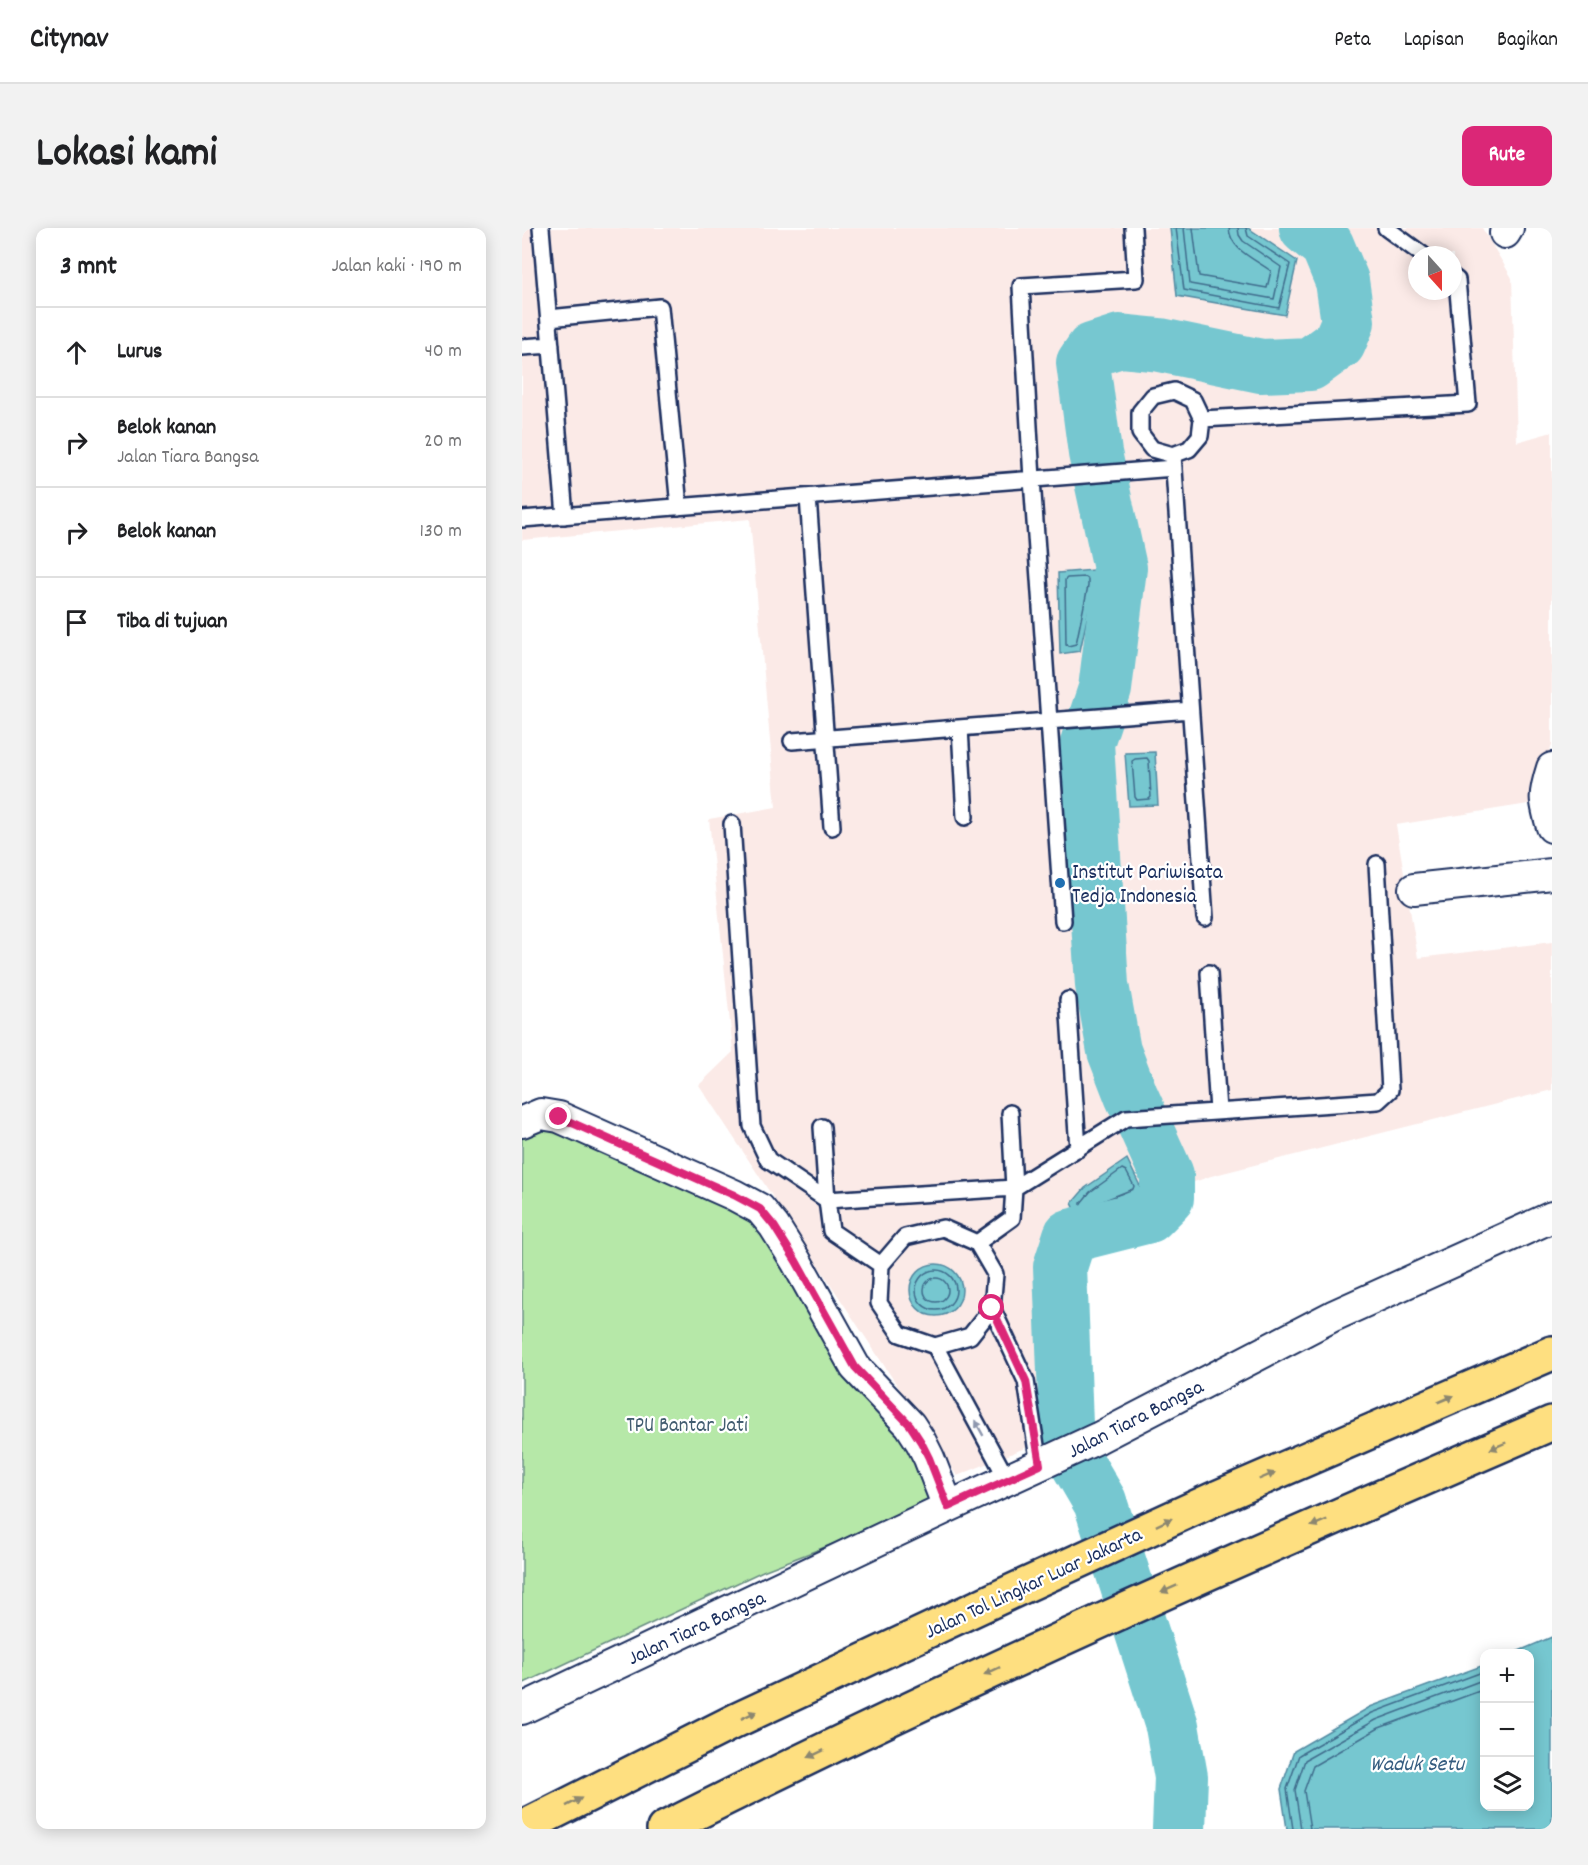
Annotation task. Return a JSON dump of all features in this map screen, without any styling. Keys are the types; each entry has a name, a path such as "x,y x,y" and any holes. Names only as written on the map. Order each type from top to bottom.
{"highway":[{"name":"Jalan Tol Lingkar Luar Jakarta","path":"522,1828 735,1721 1015,1590 1214,1499 1552,1353"},
{"path":"664,1829 761,1780 1045,1646 1552,1422"}],"street":[{"path":"1552,768 1544,791 1552,827"},
{"path":"1414,889 1552,874"},
{"path":"522,1122 541,1114 559,1117 734,1195 760,1209 786,1242 855,1367 910,1425 921,1442 948,1507"},
{"name":"Jalan Tiara Bangsa","path":"522,1709 1098,1438 1333,1316 1552,1217"}],"lane":[{"path":"541,228 565,516"},
{"path":"1063,921 1020,286 1136,279 1133,228"},
{"path":"1386,228 1411,246"},
{"path":"1203,419 1468,404 1459,300"},
{"path":"549,318 660,308 679,507"},
{"path":"522,347 551,345"},
{"path":"522,519 1130,471 1174,461 1200,436 1203,419 1194,400 1174,391 1153,396 1140,412 1140,433 1152,449 1174,461"},
{"path":"1174,461 1205,918"},
{"path":"808,497 832,827"},
{"path":"792,741 1190,710"},
{"path":"960,728 965,817"},
{"path":"732,824 752,1126 768,1160 827,1200 1014,1188 1126,1118 1378,1101 1390,1090 1377,864"},
{"path":"1209,973 1218,1111"},
{"path":"1068,1000 1078,1149"},
{"path":"977,1244 1012,1218 1014,1188 1010,1113"},
{"path":"822,1126 831,1231 881,1265"},
{"path":"992,1308 970,1336 935,1347 900,1334 879,1303 881,1265 906,1236 943,1228 977,1244 995,1274 992,1308 1026,1381 1047,1461"},
{"path":"935,1347 1007,1479"}],"shaded area":[{"name":"Institut Pariwisata Tedja Indonesia","path":"522,228 1482,228 1512,278 1517,442 1552,432 1552,744 1534,803 1396,825 1418,958 1552,942 1552,1090 1211,1176 1065,1228 1049,1257 1054,1436 957,1476 699,1085 733,1052 709,819 776,807 750,519 522,540"}],"green space":[{"name":"TPU Bantar Jati","path":"547,1124 733,1208 765,1226 893,1420 939,1503 763,1571 522,1684 522,1134"}],"water":[{"path":"1170,228 1248,228 1297,261 1285,315 1177,296"},
{"path":"1094,570 1094,586 1080,651 1060,654 1058,573"},
{"path":"1155,752 1158,805 1129,806 1125,753"},
{"path":"1127,1159 1143,1192 1079,1217 1072,1203 1085,1188"},
{"path":"936,1264 950,1268 958,1276 962,1290 958,1304 950,1312 936,1316 922,1312 914,1304 910,1290 914,1276 922,1268"},
{"name":"Waduk Setu","path":"1552,1637 1552,1829 1287,1829 1281,1789 1294,1751 1370,1707 1480,1666 1480,1811 1534,1811 1534,1649 1524,1649"}],"waterway":[{"path":"1179,1829 1181,1777 1172,1726 1100,1502 1076,1461 1066,1425 1060,1267 1070,1236 1149,1216 1167,1198 1167,1175 1114,1051 1102,985 1087,743 1105,689 1120,568 1095,453 1083,363 1092,350 1120,341 1160,345 1261,366 1310,364 1339,343 1348,322 1342,281 1327,245 1306,228"}],"place":[{"name":"Institut Pariwisata Tedja Indonesia","path":"1060,883"}],"route":[{"path":"559,1117 734,1195 760,1209 786,1242 855,1367 910,1425 921,1442 948,1507 1040,1465 1026,1381 992,1308"}]}
